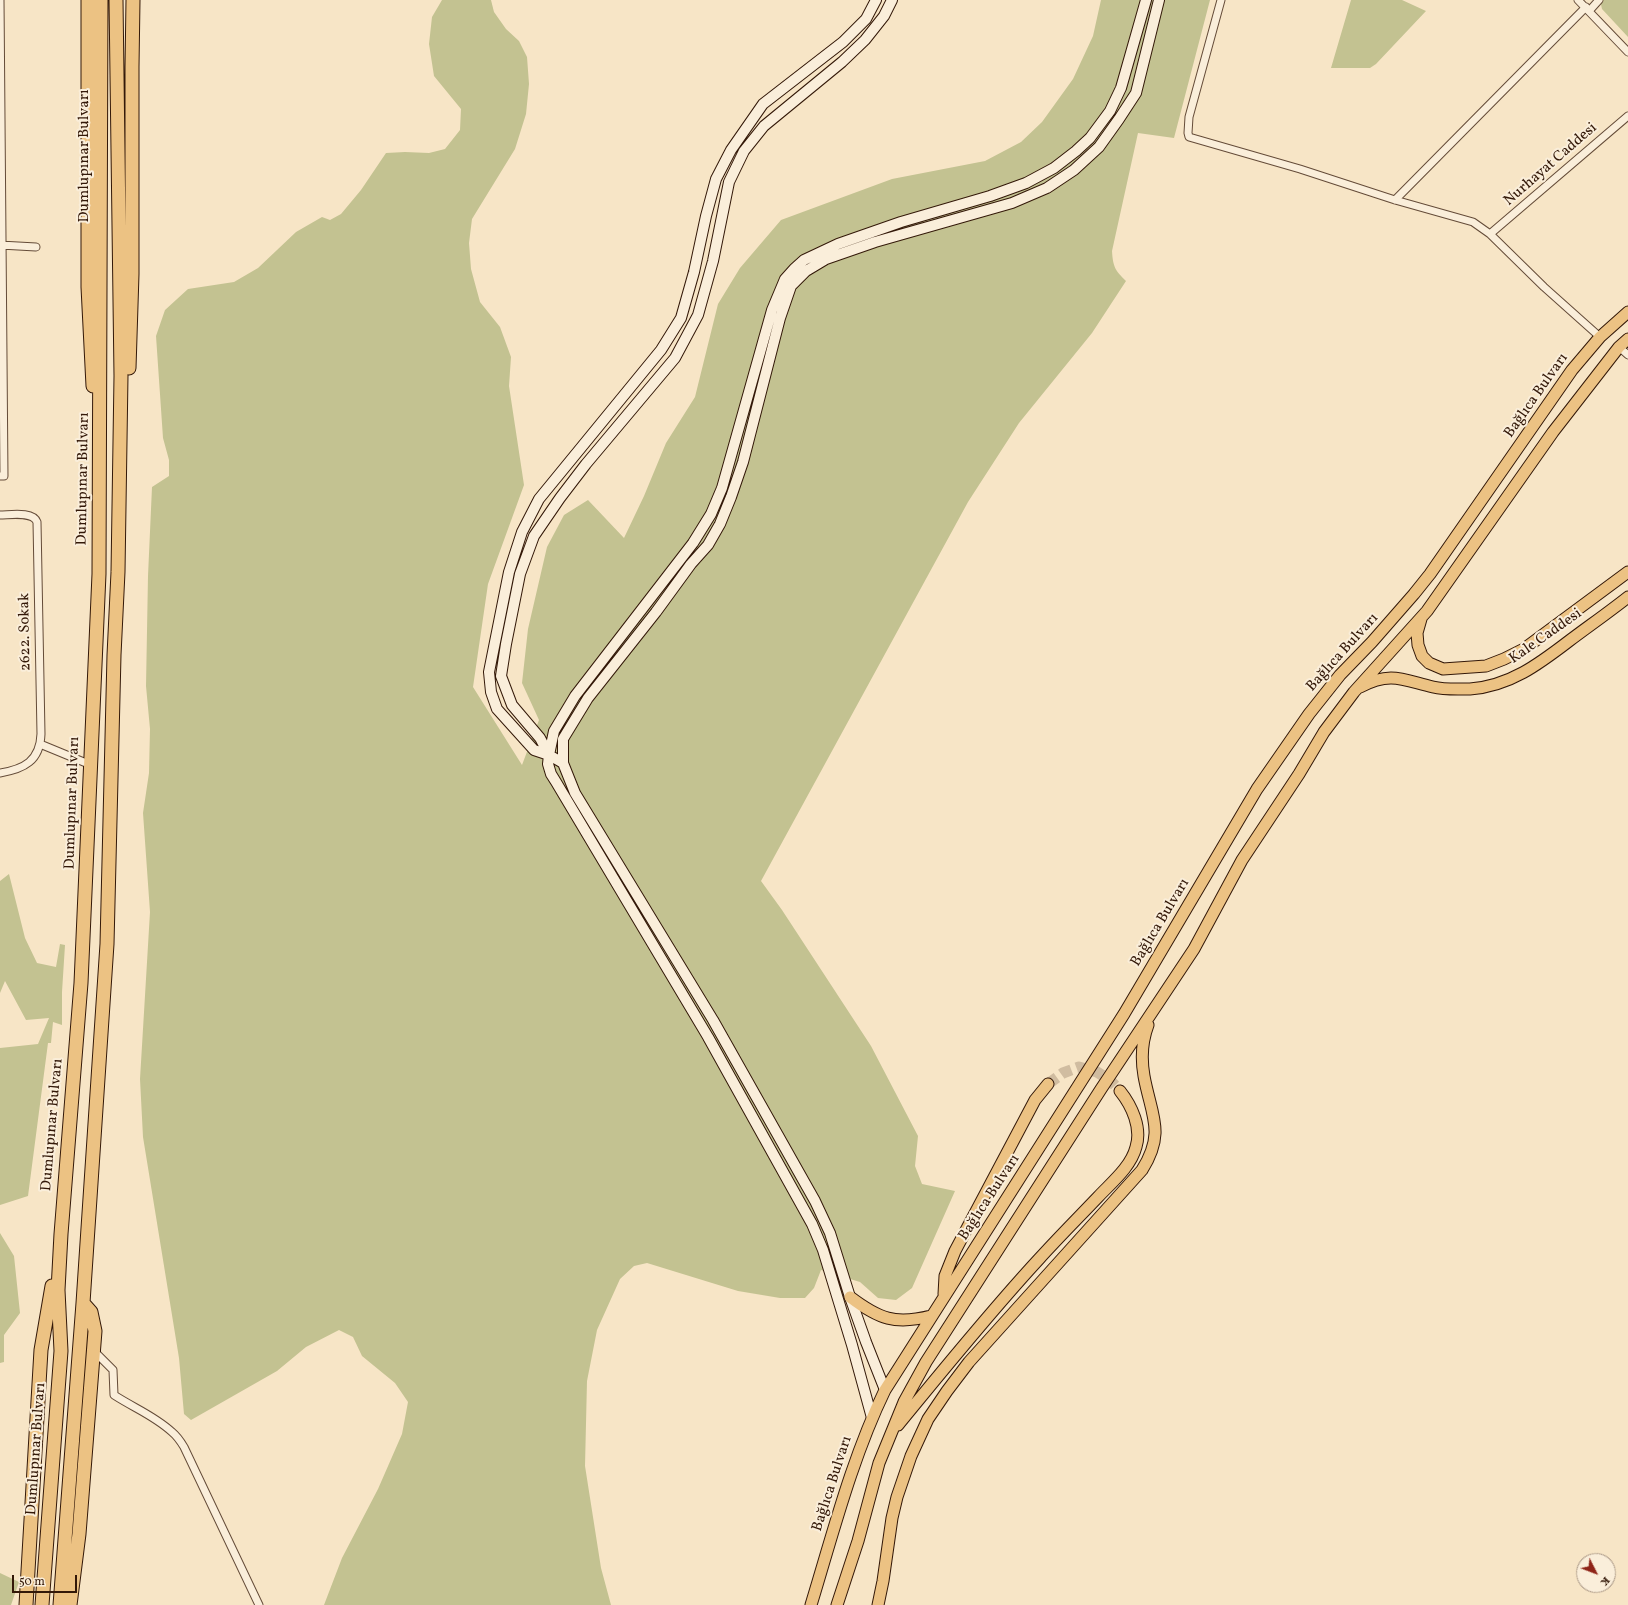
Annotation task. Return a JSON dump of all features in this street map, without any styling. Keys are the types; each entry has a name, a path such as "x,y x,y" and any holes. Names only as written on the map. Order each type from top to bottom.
{"highway":[{"path":"88,0 88,287 92,386 101,409"},
{"name":"Dumlupınar Bulvarı","path":"42,1605 61,1351 58,1290 81,983 99,566 101,409 101,0"},
{"path":"60,1605 78,1351 83,1303 107,944 114,655 118,572 121,409 116,0"},
{"path":"121,409 128,381 130,351 133,0"},
{"path":"26,1605 42,1350 61,1234"},
{"path":"70,1605 79,1534 95,1331 91,1312 83,1303"}],"main road":[{"name":"Bağlıca Bulvarı","path":"811,1605 852,1471 872,1418 885,1390 1124,1014 1258,789 1309,714 1340,675 1400,612 1430,574 1572,370 1600,337 1628,312"},
{"path":"837,1605 858,1541 879,1463 904,1402 926,1362 1194,949 1242,860 1324,732 1357,688 1427,611 1553,432 1619,347 1628,339"},
{"name":"Kale Caddesi","path":"1427,611 1420,621 1417,633 1420,651 1425,660 1434,666 1443,669 1486,666 1524,649 1628,572"},
{"name":"Kale Caddesi","path":"1357,688 1379,680 1397,678 1407,679 1433,687 1471,689 1514,678 1533,668 1628,597"},
{"path":"878,1605 891,1525 904,1477 928,1419 969,1362 1142,1170 1148,1160 1155,1143 1156,1134 1155,1119 1144,1076 1142,1054 1145,1032 1153,1011"},
{"path":"944,1296 945,1276 955,1251 1035,1100 1048,1084"},
{"path":"889,1437 958,1351 1039,1258 1110,1185 1129,1162 1136,1147 1138,1132 1134,1113 1120,1091"},
{"path":"850,1297 869,1311 890,1319 914,1320 931,1316"},
{"path":"947,1391 958,1351"}],"street":[{"path":"0,0 1,314 4,476 0,476"},
{"path":"563,763 549,755 534,750 497,709 491,692 489,672 509,572 522,532 539,499 661,350 681,318 694,272 706,216 716,179 730,150 764,104 843,42 866,19 876,0"},
{"path":"549,755 540,738 512,705 501,676 520,574 534,536 586,464 675,358 698,315 712,261 729,182 744,151 764,126 842,62 865,40 884,16 892,0"},
{"path":"872,1418 852,1345 823,1250 812,1224 708,1037 551,774 548,764 549,755 554,731 575,696 693,543 711,514 722,488 772,310 785,279 804,260 838,244 901,222 1005,191 1026,183 1054,168 1076,151 1090,138 1110,111 1121,88 1146,0"},
{"path":"885,1390 850,1297 830,1234 814,1201 713,1020 575,794 563,763 563,739 588,698 656,612 691,564 708,545 720,524 743,462 780,318 791,286 806,271 826,259 875,242 1012,203 1047,188 1074,170 1099,147 1136,93 1159,0"},
{"path":"1221,0 1189,117 1189,137 1300,169 1395,200 1473,222 1490,234 1544,287 1600,337"},
{"path":"1578,0 1628,52"},
{"path":"1395,200 1588,9 1599,0"},
{"name":"Nurhayat Caddesi","path":"1490,234 1628,116"},
{"path":"1,245 36,247"},
{"path":"1619,347 1628,356"},
{"name":"2622. Sokak","path":"0,515 26,515 36,519 40,744"},
{"path":"0,774 16,770 31,761 40,744 91,765"},
{"path":"94,1351 113,1370 114,1395 146,1413 173,1432 184,1447 259,1605"}],"shaded area":[{"path":"442,0 491,0 494,12 506,29 519,41 527,57 529,84 526,114 515,149 472,219 469,243 471,269 480,302 500,327 511,357 509,386 524,485 488,584 473,687 522,765 539,720 522,683 528,629 547,547 564,515 588,500 624,538 644,496 666,443 695,397 718,304 740,268 781,220 892,179 985,161 1021,142 1042,122 1073,79 1093,36 1101,0 1210,0 1174,138 1138,133 1112,251 1115,268 1126,281 1092,333 1019,423 968,502 761,881 782,910 871,1046 918,1136 915,1166 922,1184 955,1191 912,1288 896,1300 878,1298 860,1282 821,1270 814,1288 805,1298 780,1298 738,1291 647,1263 634,1266 620,1279 597,1330 587,1381 585,1466 601,1568 611,1605 324,1605 342,1558 378,1489 402,1434 408,1402 395,1383 362,1356 353,1337 339,1330 306,1347 277,1371 191,1420 184,1414 179,1358 143,1137 140,1079 150,912 143,813 149,773 150,729 146,686 148,576 152,487 169,476 169,460 163,438 156,336 165,310 188,289 234,282 258,268 296,232 322,217 330,220 341,214 361,190 386,153 429,153 445,149 460,130 461,109 434,76 429,44 432,17"},
{"path":"1351,0 1402,0 1426,11 1376,64 1370,68 1331,68"},
{"path":"1600,0 1628,0 1628,37 1602,9"},
{"path":"9,874 25,938 37,963 56,967 60,944 65,945 62,992 62,1025 53,1022 51,1043 48,1043 28,1196 0,1205 0,1048 38,1044 49,1018 26,1020 5,981 0,993 0,881"},
{"path":"0,1233 14,1256 20,1313 4,1335 4,1362 0,1363"},
{"path":"0,1573 19,1582 11,1605 0,1605"}],"tunnel":[{"path":"1048,1084 1063,1073 1079,1067 1097,1072 1110,1080 1120,1091"}]}
